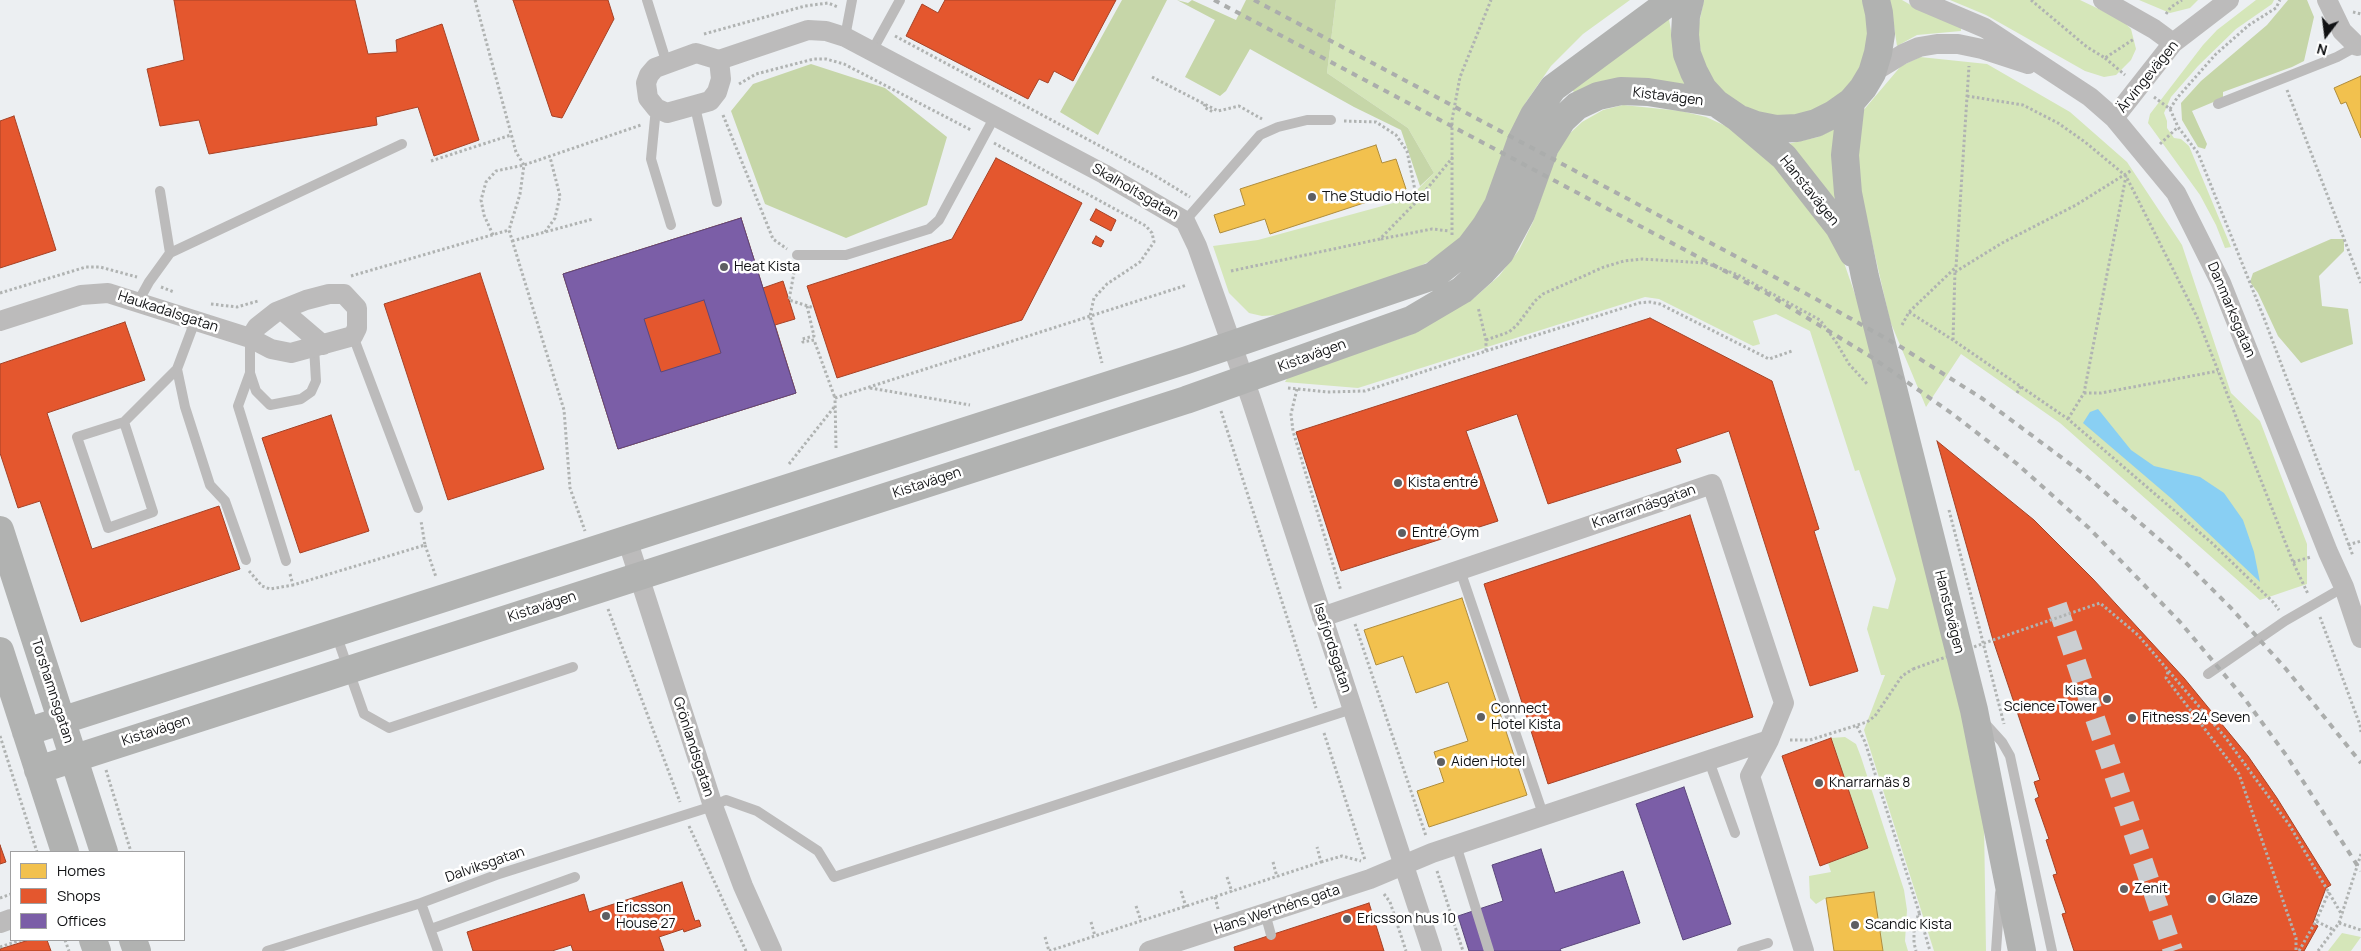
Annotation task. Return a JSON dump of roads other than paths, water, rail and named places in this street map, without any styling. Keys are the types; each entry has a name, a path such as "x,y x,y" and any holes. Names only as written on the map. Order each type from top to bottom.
{"street":[{"path":"13,734 62,721 626,539 838,460 1032,410 1433,276 1454,262 1470,247 1498,205 1521,141 1534,115 1584,47 1604,28 1642,0"},
{"path":"1553,88 1672,0"},
{"name":"Hanstavägen","path":"1690,0 1686,16 1687,54 1694,72 1704,89 1784,158 1839,227 1865,276"},
{"path":"1727,110 1770,127 1797,128 1828,117 1850,102 1872,73 1878,53 1881,34 1876,0"},
{"name":"Danmarksgatan","path":"1919,0 1985,28 2090,97 2114,118 2176,193 2221,283 2352,584 2361,638"},
{"path":"2104,0 2154,29 2173,43"},
{"name":"Ärvingevägen","path":"2114,118 2173,43 2228,0"},
{"path":"2327,0 2342,32 2357,46"},
{"name":"Skalholtsgatan","path":"719,60 808,30 826,31 845,37 1150,199 1185,221 1197,246 1231,344"},
{"name":"Danmarksgatan","path":"1872,73 1903,54 1919,47 1958,44 1982,49 2056,74"},
{"path":"696,53 719,60 720,79 717,92 696,113 667,113 655,117 648,98 646,83 649,75 655,68 666,64 696,53"},
{"name":"Kistavägen","path":"38,770 1043,446 1243,380 1411,320 1462,290 1500,253 1521,214 1545,147 1562,120 1577,106 1598,96 1621,91 1648,92 1727,110"},
{"name":"Hanstavägen","path":"1850,102 1845,155 1848,193 1865,276 1974,710 2022,951"},
{"name":"Haukadalsgatan","path":"0,321 94,293 108,293 250,338 271,349 291,353 352,336"},
{"path":"250,338 257,328 282,310 306,300 329,294 344,294 357,308 358,328 352,336"},
{"path":"282,310 319,346"},
{"name":"Isafjordsgatan","path":"1231,344 1432,951"},
{"path":"1032,410 1043,446"},
{"path":"838,460 851,508"},
{"name":"Knarrarnäsgatan","path":"1322,617 1712,484 1784,703 1769,740 1750,776 1804,951"},
{"name":"Torshamnsgatan","path":"0,530 104,851"},
{"name":"Grönlandsgatan","path":"626,539 713,806 743,886 772,951"},
{"path":"0,651 13,734 38,770 65,851"},
{"path":"1404,864 1769,740"},
{"name":"Hans Werthéns gata","path":"1149,951 1203,943 1265,913 1368,871 1404,864"}],"lane":[{"path":"647,0 666,64"},
{"path":"845,37 852,0"},
{"path":"872,51 900,0"},
{"path":"2218,104 2357,46"},
{"path":"696,113 717,202"},
{"path":"797,255 846,255 929,228 939,220 996,116"},
{"path":"655,117 651,159 671,225"},
{"path":"1185,221 1260,135 1308,120 1331,120"},
{"path":"138,302 149,282 170,253 402,144"},
{"path":"160,191 170,253"},
{"path":"124,422 153,512 108,528 77,437 124,422 177,369 195,321"},
{"path":"352,336 418,508"},
{"path":"250,338 250,372 256,391 270,405 301,398 311,392 316,381 319,346"},
{"path":"177,369 185,407 210,485 226,501 246,560"},
{"path":"250,372 238,406 286,561"},
{"path":"1460,570 1544,817"},
{"path":"2208,674 2285,621 2352,584"},
{"path":"335,633 364,714 389,728 573,667"},
{"name":"Dalviksgatan","path":"267,951 421,903 496,875 713,806 726,800 757,811 818,851 834,877 1352,709"},
{"path":"1974,710 2002,742 2010,756 2052,951"},
{"path":"1709,761 1734,833"},
{"path":"1456,845 1489,951"},
{"path":"1996,951 2003,854"},
{"path":"431,929 575,876"},
{"path":"421,903 438,951"},
{"path":"1265,913 1271,935"},
{"path":"1742,951 1768,943"}],"water":[{"path":"2098,409 2131,450 2154,466 2200,477 2224,493 2243,520 2254,552 2260,582 2172,499 2083,423 2090,412"}],"tunnel":[{"path":"2057,605 2173,951"}],"railway":[{"path":"1214,0 1768,294 1873,358 1954,415 2016,463 2089,528 2180,622 2244,698 2286,755 2361,871"},
{"path":"1254,0 1816,299 1901,347 1983,399 2085,475 2183,560 2231,608 2286,669 2361,763"}],"place":[{"name":"The Studio Hotel","path":"1312,197"},
{"name":"Heat Kista","path":"724,267"},
{"name":"Kista entré","path":"1398,483"},
{"name":"Entré Gym","path":"1402,533"},
{"name":"Kista Science Tower","path":"2107,699"},
{"name":"Connect Hotel Kista","path":"1481,717"},
{"name":"Fitness 24 Seven","path":"2132,718"},
{"name":"Aiden Hotel","path":"1441,762"},
{"name":"Knarrarnäs 8","path":"1819,783"},
{"name":"Zenit","path":"2124,889"},
{"name":"Glaze","path":"2212,899"},
{"name":"Ericsson House 27","path":"606,916"},
{"name":"Ericsson hus 10","path":"1347,919"},
{"name":"Scandic Kista","path":"1855,925"}]}
